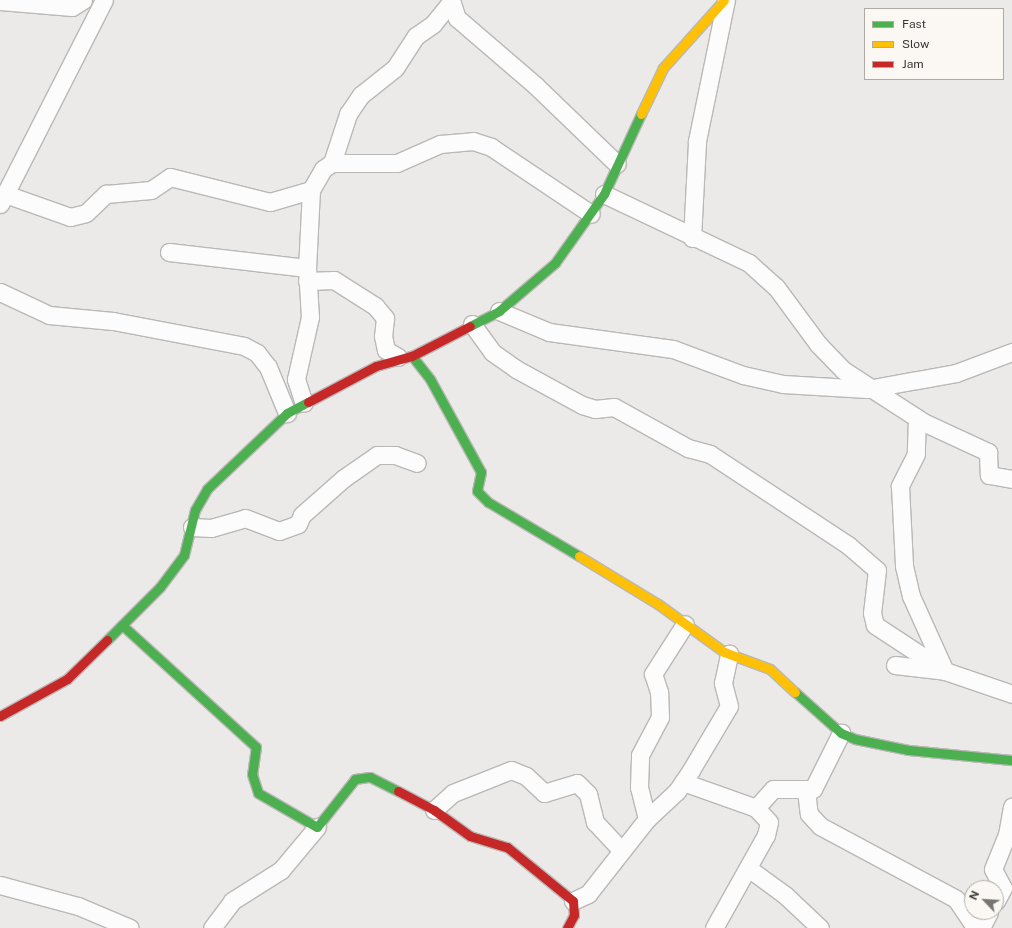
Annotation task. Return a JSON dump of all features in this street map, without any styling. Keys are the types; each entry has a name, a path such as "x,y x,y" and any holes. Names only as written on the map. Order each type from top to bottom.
{"street":[{"path":"0,1 72,7 83,0"},
{"path":"104,0 48,105 4,199 70,217 86,213 106,194 151,190 170,177 270,202 311,190"},
{"path":"0,716 67,679 122,625 184,555 192,527 207,489 287,413 304,403 405,357 499,311 555,263 604,194 663,68 725,0"},
{"path":"692,238 697,141 725,0"},
{"path":"451,1 457,18 536,86 617,164"},
{"path":"332,163 348,114 361,96 395,68 416,36 433,24 451,1"},
{"path":"304,403 296,379 310,317 307,274 311,190 323,169 332,163 397,163 440,144 482,143 591,214"},
{"path":"604,194 692,238 749,263 762,272 818,344 867,388 916,418 988,452 988,475 1012,479"},
{"path":"169,252 307,274 334,280 375,306 385,318 383,336 386,350 405,357 430,378 481,472 477,491 488,502 543,533 574,556 600,569 729,654 776,672 841,733 908,750 1012,760"},
{"path":"0,292 49,315 113,321 244,346 257,353 268,367 287,413"},
{"path":"499,311 549,332 673,349 759,380 867,388 956,373 1012,352"},
{"path":"472,324 492,352 516,369 582,405 595,409 614,407 676,442 710,454 848,545 877,570 872,613 875,625 945,671"},
{"path":"916,418 916,454 900,486 904,566 911,596 945,671"},
{"path":"192,527 211,528 245,518 258,519 280,531 298,524 302,515 344,478 377,454 395,455 417,463"},
{"path":"647,819 639,787 640,755 660,717 659,692 653,674 685,624"},
{"path":"122,625 256,747 252,774 258,793 317,827"},
{"path":"574,902 588,894 621,850 647,819 683,782 729,706 723,683 729,654"},
{"path":"895,664 945,671 1012,694"},
{"path":"756,808 773,789 791,787 806,791 813,789 841,733"},
{"path":"434,810 453,793 511,770 526,776 544,793 577,783 588,794 595,822 621,850"},
{"path":"212,928 232,901 281,870 355,779 363,776 434,810 470,836 507,847 574,902"},
{"path":"683,782 756,808 769,822 761,849 748,868 714,928"},
{"path":"806,791 809,814 820,826 956,899 980,923"},
{"path":"999,880 993,869 1008,835 1012,806"},
{"path":"748,868 786,895 820,928"},
{"path":"0,885 78,906 130,928"},
{"path":"567,928 574,915 574,902"}],"traffic: fast":[{"path":"470,326 499,311 555,263 604,194 641,114"},
{"path":"412,356 430,379 481,472 477,491 488,502 579,556"},
{"path":"107,640 160,587 184,555 195,510 207,489 287,413 308,402"},
{"path":"122,625 256,747 252,774 258,793 317,827 355,779 370,777 398,791"},
{"path":"795,692 841,733 855,739 908,750 1012,760"}],"traffic: slow":[{"path":"641,114 663,68 724,0"},
{"path":"579,556 658,604 724,652 770,669 795,692"}],"traffic: jam":[{"path":"308,402 376,366 412,356 470,326"},
{"path":"0,716 67,679 107,640"},
{"path":"398,791 434,810 470,836 507,847 573,901 574,915 567,928"}]}
